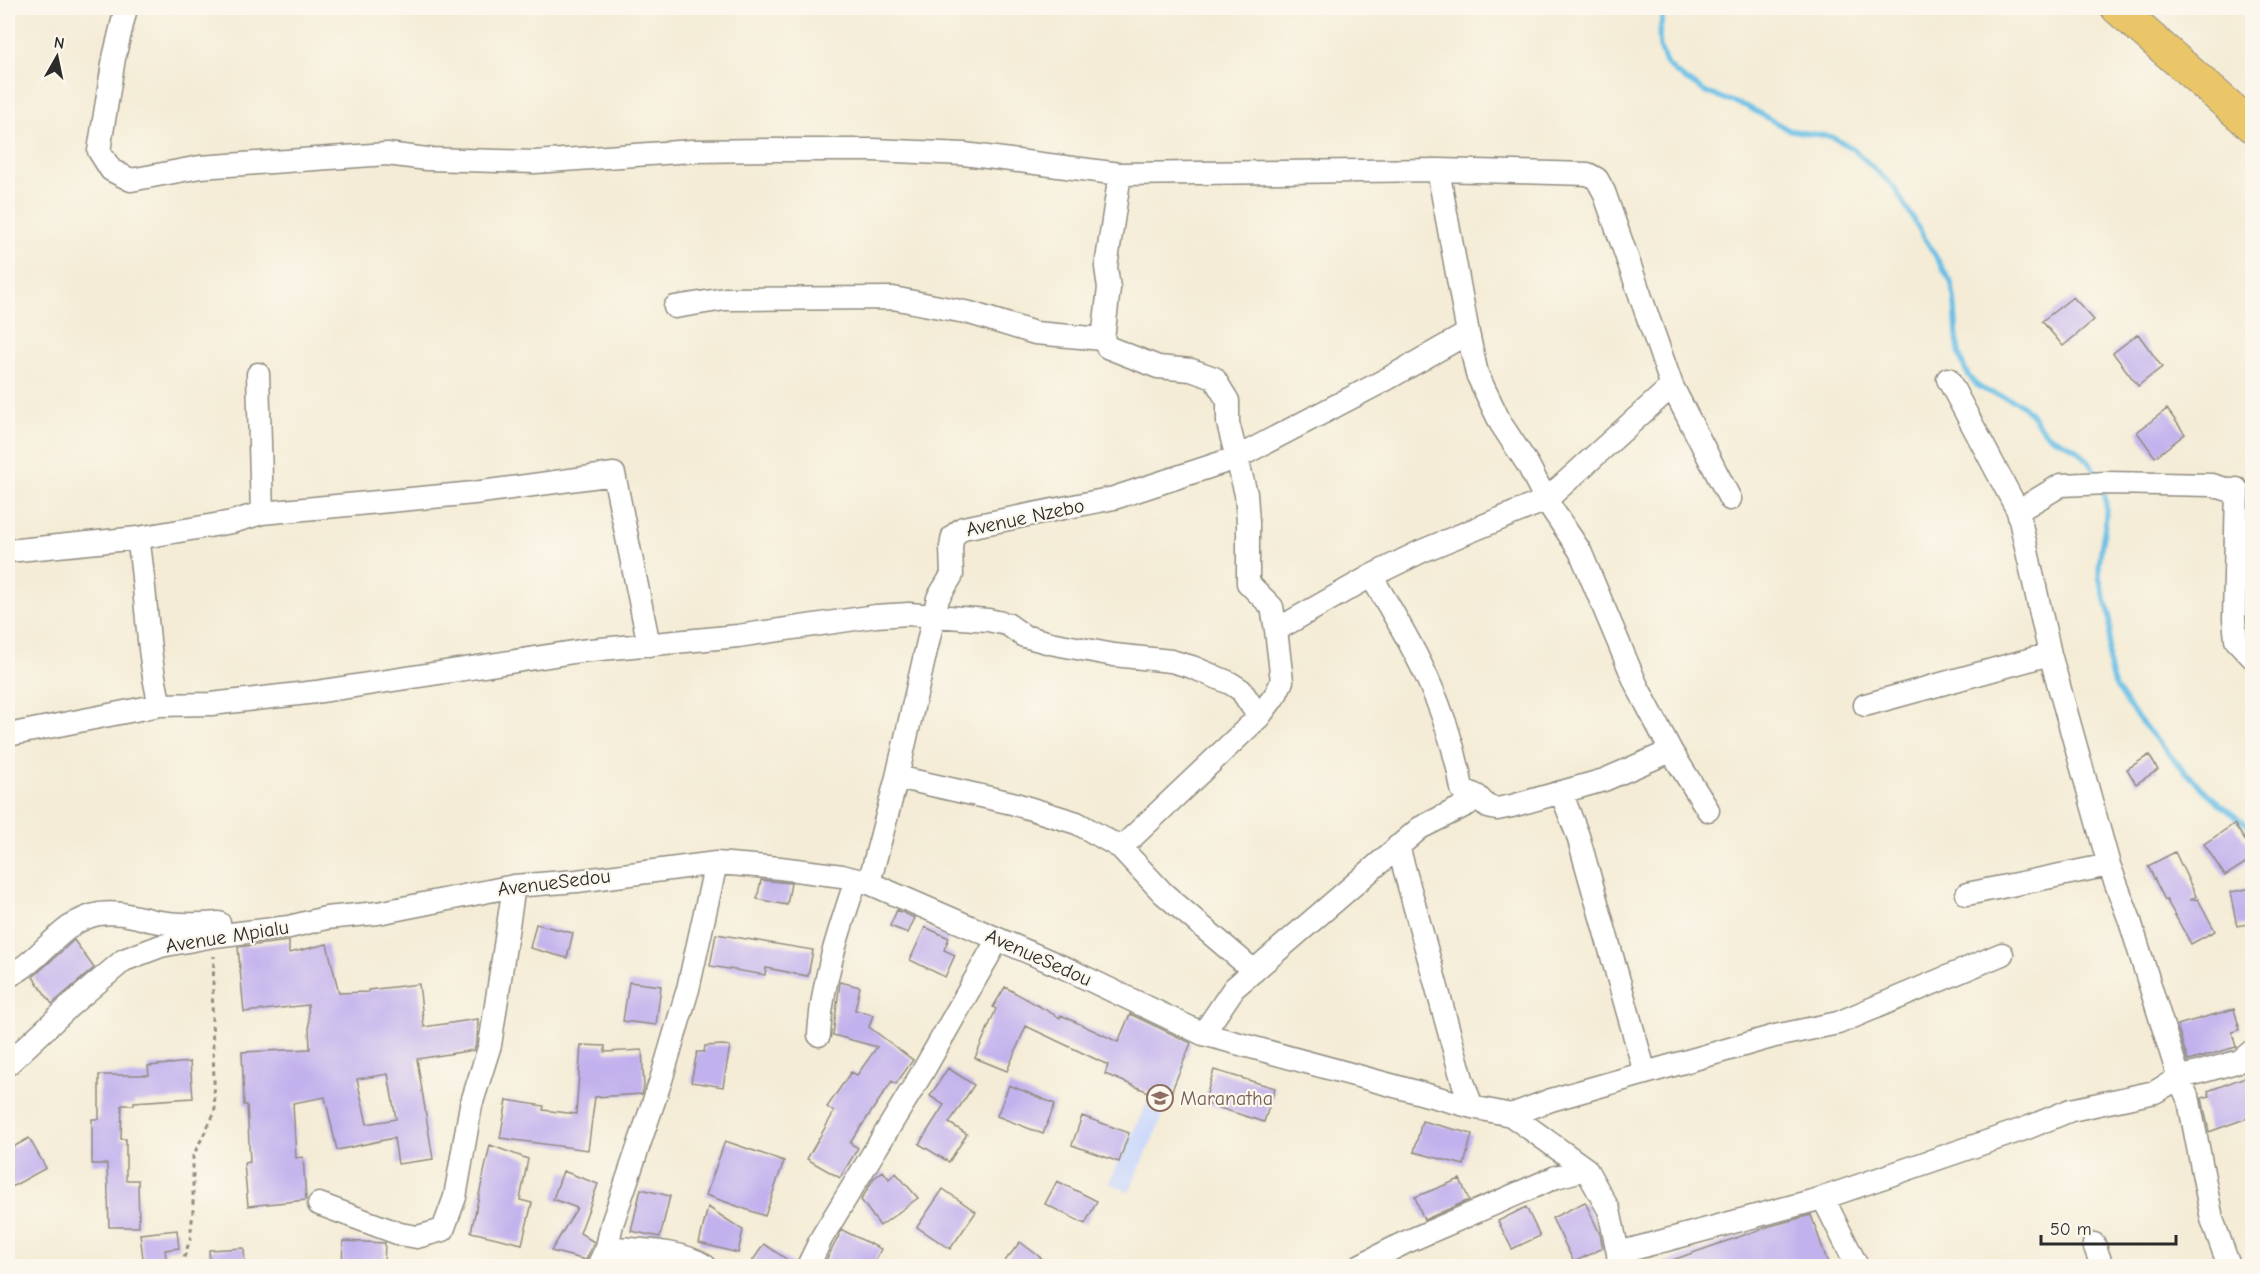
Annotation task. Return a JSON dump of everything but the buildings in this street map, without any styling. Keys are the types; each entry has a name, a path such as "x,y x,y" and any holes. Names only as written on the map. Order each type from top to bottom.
{"highway":[{"path":"2117,8 2253,126"}],"street":[{"path":"126,8 114,58 99,151 111,170 131,180 200,167 387,154 428,159 535,162 692,152 774,150 873,150 964,154 1120,174 1438,170 1588,174 1597,179 1608,202 1672,386 1730,499"},
{"path":"1438,170 1477,374 1501,424 1528,465 1546,500 1580,551 1636,684 1671,751 1708,810"},
{"path":"1120,174 1106,267 1109,288 1103,339 1107,347 1158,368 1191,370 1214,378 1228,401 1228,423 1246,494 1248,512 1248,583 1272,607 1282,681 1276,694 1259,717 1121,848"},
{"path":"675,307 725,299 893,298 970,313 1035,333 1103,339"},
{"path":"1236,458 1387,379 1468,333"},
{"path":"258,374 261,513"},
{"path":"1948,379 2018,511 2050,654 2109,865 2129,918 2179,1078 2189,1101 2212,1218 2229,1266"},
{"path":"1276,630 1371,576 1422,551 1546,500 1672,386"},
{"name":"Avenue Nzebo","path":"819,1035 820,1009 833,950 863,881 897,777 938,597 952,575 952,536 963,528 1114,498 1236,458"},
{"path":"8,551 138,538 232,522 261,513 474,493 614,474 650,645"},
{"path":"2018,511 2061,485 2108,483 2212,485 2232,491 2237,489 2234,619 2236,640 2253,657"},
{"path":"138,538 146,591 154,683 160,705"},
{"path":"1371,576 1409,637 1439,702 1457,757 1462,789 1477,796 1488,807 1497,809 1604,780 1671,751"},
{"path":"8,735 160,705 211,704 316,692 580,651 738,636 876,616 909,614 988,620 1006,624 1024,636 1050,643 1114,655 1171,661 1192,667 1241,690 1259,717"},
{"path":"1865,705 2050,654"},
{"path":"897,777 1012,803 1077,823 1121,848 1163,893 1254,971"},
{"path":"1561,792 1578,836 1646,1073"},
{"path":"1203,1034 1233,988 1420,828 1468,804 1477,796"},
{"path":"1398,846 1462,1079 1472,1107"},
{"path":"705,1266 698,1261 660,1252 602,1257 661,1080 688,988 716,863"},
{"name":"AvenueSedou","path":"378,913 514,886 716,863 780,868 863,881 998,939 1203,1034 1472,1107 1511,1115 1586,1169 1609,1210 1618,1259"},
{"path":"1966,894 2109,865"},
{"path":"319,1204 400,1234 417,1237 443,1230 455,1197 471,1106 490,1046 514,886"},
{"path":"8,976 29,962 52,940 75,924 98,914 122,913 182,925 226,922 304,911 315,912 326,918"},
{"name":"Avenue Mpialu","path":"8,1064 73,1003 124,960 161,946 214,936 289,927 326,918 378,913"},
{"path":"808,1266 827,1228 922,1073 998,939"},
{"path":"1511,1115 1551,1100 1775,1036 1838,1023 2002,954"},
{"path":"1618,1259 1823,1198 2017,1132 2071,1110 2156,1092 2179,1078 2240,1061 2253,1050"},
{"path":"1359,1266 1404,1243 1556,1177 1586,1169"},
{"path":"1823,1198 1857,1266"},
{"path":"2094,1244 2102,1266"}],"path":[{"path":"181,1266 189,1240 193,1210 193,1156 215,1112 212,1017 214,936"}],"shaded area":[{"name":"Maranatha","path":"1169,1056 1186,1064 1129,1192 1109,1183"}],"waterway":[{"path":"1664,8 1659,36 1660,47 1666,63 1676,73 1707,93 1748,107 1789,130 1832,137 1853,149 1894,187 1951,282 1961,360 1971,379 1983,389 2023,406 2047,434 2080,452 2098,477"},
{"path":"2103,488 2106,510 2099,574 2109,613 2109,668 2114,683 2131,709 2181,767 2207,793 2252,828"}],"place":[{"name":"Maranatha","path":"1160,1098"}]}
